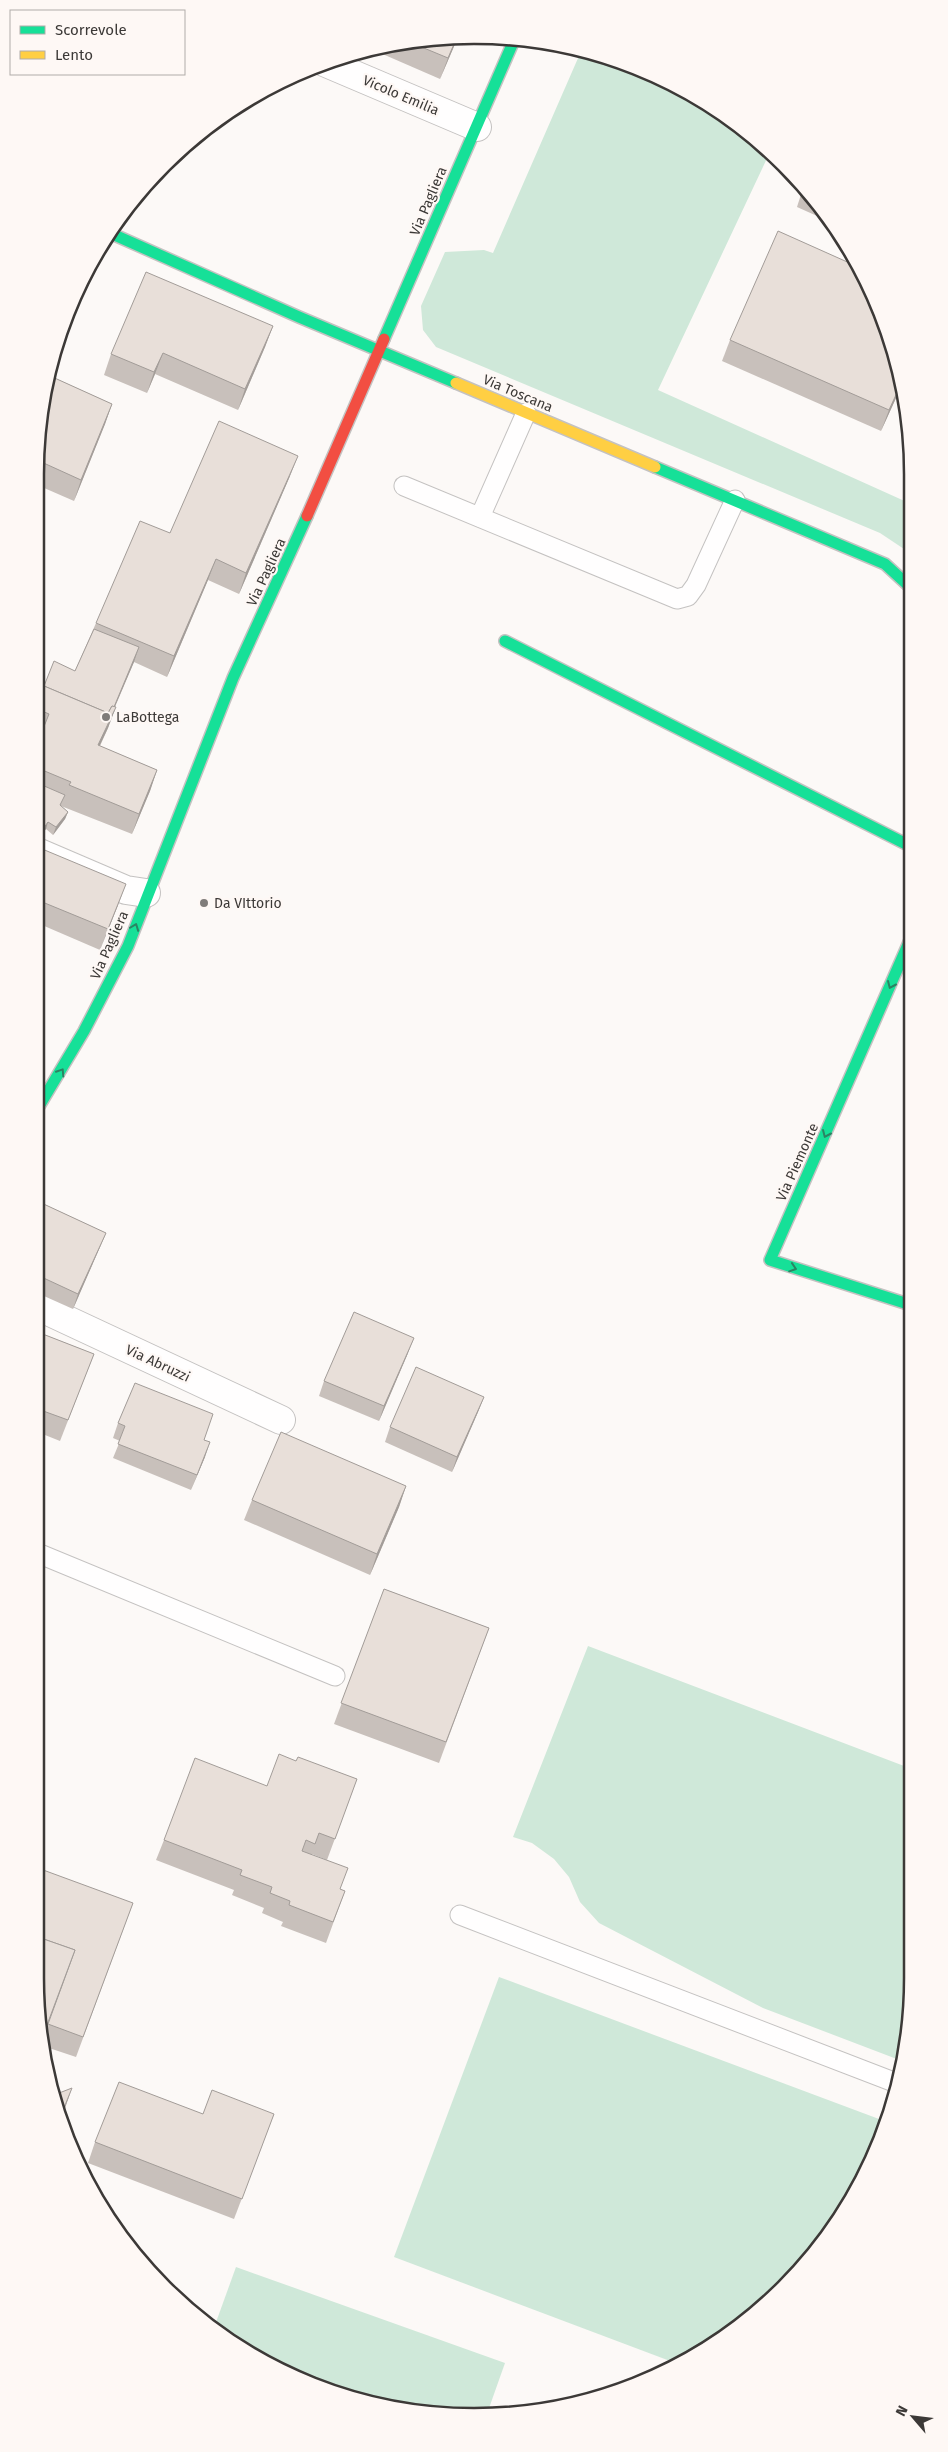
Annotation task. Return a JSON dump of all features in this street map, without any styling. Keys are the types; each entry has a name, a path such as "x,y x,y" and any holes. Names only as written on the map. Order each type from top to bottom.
{"street":[{"name":"Via Pagliera","path":"44,1099 67,1063 116,970 132,934 146,893 167,846 233,678 298,537 512,46"},
{"name":"Vicolo Emilia","path":"336,67 477,127"},
{"name":"Via Toscana","path":"116,236 299,317 379,349 526,414 885,564 904,581"},
{"path":"505,641 904,843"},
{"path":"44,855 126,890 146,893"},
{"name":"Via Piemonte","path":"904,954 770,1260 904,1303"},
{"name":"Via Abruzzi","path":"44,1309 281,1420"}],"lane":[{"path":"480,517 526,414"},
{"path":"404,486 677,599 688,596 696,586 735,500"},
{"path":"44,1556 335,1676"},
{"path":"460,1915 892,2081"}],"green space":[{"path":"579,57 612,67 664,88 713,116 767,159 658,390 904,501 904,549 880,533 436,347 423,330 421,306 445,252 484,250 493,253"},
{"path":"588,1646 904,1766 904,1978 901,2034 897,2059 763,2008 599,1923 580,1902 569,1877 554,1859 532,1843 513,1837"},
{"path":"499,1977 880,2119 860,2168 847,2193 832,2217 797,2262 758,2301 736,2319 713,2336 670,2361 394,2257"},
{"path":"236,2267 505,2363 489,2407 418,2405 363,2394 309,2375 259,2351 216,2322"}],"building":[{"path":"454,45 448,58 421,47"},
{"path":"778,231 849,263 871,309 881,336 890,363 897,393 889,410 730,340"},
{"path":"146,272 273,326 245,389 163,353 154,372 111,354"},
{"path":"55,378 112,404 81,480 44,463 47,418"},
{"path":"219,421 298,456 246,573 216,559 174,656 96,623 140,521 170,533"},
{"path":"94,629 139,647 114,707 112,706 108,713 44,686 54,661 75,671"},
{"path":"44,686 108,713 112,706 116,707 98,745 157,770 139,814 69,785 71,782 44,771 44,726 49,714 44,712"},
{"path":"44,786 65,795 60,805 68,812 56,827 48,822 44,828"},
{"path":"44,850 126,884 108,929 44,903"},
{"path":"44,1204 106,1233 78,1294 44,1278"},
{"path":"354,1312 414,1338 384,1406 324,1381"},
{"path":"44,1335 94,1354 68,1420 44,1411"},
{"path":"416,1367 484,1397 457,1457 390,1427"},
{"path":"135,1383 213,1414 204,1440 210,1442 197,1475 118,1444 125,1426 118,1423"},
{"path":"281,1432 406,1486 377,1554 252,1500"},
{"path":"384,1589 489,1628 446,1742 341,1703"},
{"path":"279,1754 296,1761 298,1757 357,1779 335,1839 319,1833 315,1844 306,1840 302,1851 348,1868 340,1889 345,1891 333,1922 289,1905 290,1901 270,1893 272,1887 240,1875 242,1870 164,1840 195,1758 267,1786"},
{"path":"44,1870 133,1903 83,2037 48,2024 75,1950 44,1939"},
{"path":"44,1939 75,1950 46,2026"},
{"path":"119,2082 203,2114 212,2090 274,2114 242,2199 95,2142"},
{"path":"72,2088 64,2107 59,2093"}],"traffic: fast":[{"path":"384,339 512,46"},
{"path":"116,236 299,317 456,383"},
{"path":"655,467 885,564 904,581"},
{"path":"44,1098 84,1031 128,946 233,678 307,516"},
{"path":"505,641 904,843"},
{"path":"904,954 770,1260 904,1303"}],"traffic: slow":[{"path":"456,383 655,467"}],"traffic: jam":[{"path":"307,516 384,339"}],"place":[{"name":"LaBottega","path":"106,717"},
{"name":"Da VIttorio","path":"204,903"}]}
